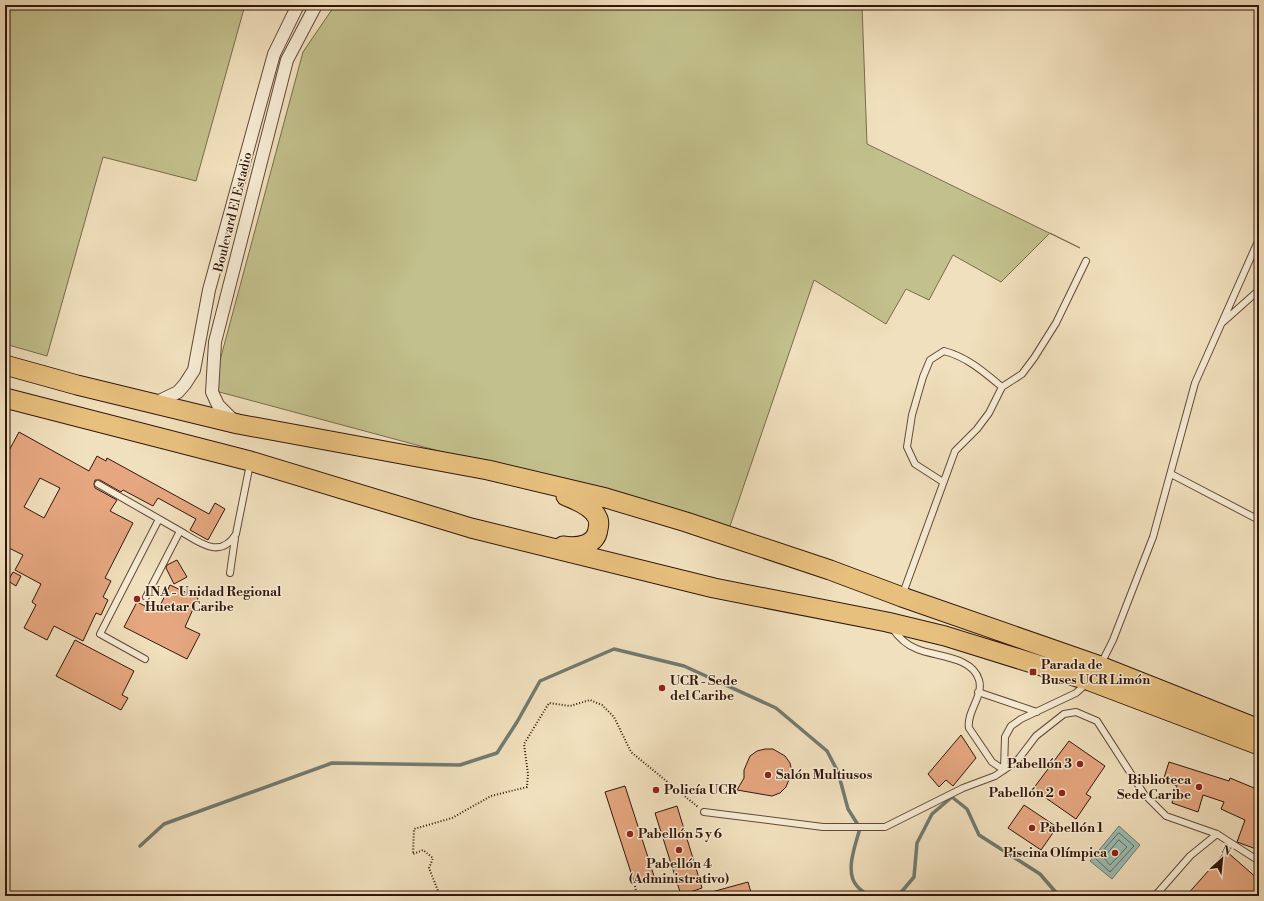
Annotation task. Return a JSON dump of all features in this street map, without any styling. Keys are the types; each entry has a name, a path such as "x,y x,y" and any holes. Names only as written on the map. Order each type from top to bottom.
{"highway":[{"path":"5,365 153,404 238,424 488,470 606,498 686,522 830,570 902,597 1095,674 1259,745"},
{"path":"5,398 250,462 471,528 714,588 887,622 1095,674 1259,729"},
{"path":"471,528 573,547 586,545 598,534 599,524 597,516 581,503 488,470"}],"street":[{"name":"Boulevard El Estadio","path":"153,404 178,392 194,370 209,290 274,54 298,5"},
{"name":"Boulevard El Estadio","path":"238,424 218,405 212,392 215,342 287,60 316,5"}],"lane":[{"path":"1004,770 1006,736 1011,726 1076,693 1095,674 1112,640 1153,536 1195,382 1259,239"},
{"path":"902,597 955,451 977,429 989,413 1002,387 1022,374 1034,358 1056,323 1086,261"},
{"path":"1221,325 1259,290"},
{"path":"943,482 915,464 907,446 912,415 930,360 944,351 958,355 979,368 1002,387"},
{"path":"230,573 250,462"},
{"path":"1171,474 1259,520"},
{"path":"98,484 205,545 214,548 224,546 231,542 236,534"},
{"path":"145,660 100,634 159,519"},
{"path":"146,597 180,531"},
{"path":"887,622 900,640 917,649 961,662 975,671 979,681 978,692 968,722 969,728 992,762 1004,770"},
{"path":"978,692 1037,712"},
{"path":"704,812 823,827 885,827 962,788 995,776 1017,761 1036,736 1064,714 1076,712 1085,714 1097,721 1144,794 1166,816 1217,834 1259,861"},
{"path":"1155,896 1190,856 1217,834"}],"path":[{"path":"440,896 429,868 433,858 423,850 413,854 414,829 452,818 491,796 527,787 528,774 524,744 549,703 570,706 590,700 602,705 614,717 631,752 704,812"},
{"path":"635,886 637,896"}],"shaded area":[{"path":"5,5 245,5 196,181 103,157 47,356 5,344"},
{"path":"335,5 862,5 867,144 1050,233 1001,282 953,255 929,300 906,289 886,324 814,280 729,529 212,390 303,52"}],"water":[{"name":"Piscina Olímpica","path":"1119,826 1140,845 1112,879 1090,861"}],"building":[{"path":"19,432 89,471 97,456 106,461 107,458 209,514 215,503 225,509 208,540 190,530 196,519 158,498 153,506 123,490 121,492 100,480 95,480 95,488 117,500 110,511 133,523 105,578 111,581 103,597 108,600 101,615 96,613 83,641 54,626 47,640 24,628 36,605 32,602 41,584 15,570 23,555 5,546 5,458","holes":["40,478 60,488 44,518 24,507"]},
{"path":"177,560 187,577 174,584 166,568 167,565"},
{"path":"13,572 21,576 16,586 8,581"},
{"path":"170,585 198,598 185,627 200,634 187,659 124,627 137,602 157,612"},
{"path":"75,640 134,671 122,695 128,698 121,710 56,676"},
{"path":"961,735 976,758 953,786 946,780 939,787 928,774"},
{"path":"1069,741 1105,766 1086,794 1091,797 1076,819 1033,789"},
{"name":"Salón Multiusos","path":"773,749 785,756 790,763 792,772 786,787 780,793 772,796 737,790 744,778 744,770 750,756 757,751"},
{"path":"1169,762 1229,781 1230,778 1259,790 1259,850 1237,842 1245,820 1221,809 1224,802 1203,795 1198,812 1172,803 1177,786 1163,781"},
{"name":"Pabellón 5 y 6","path":"625,786 654,876 634,882 605,792"},
{"name":"Pabellón 1","path":"1024,805 1057,827 1041,850 1008,828"},
{"name":"Pabellón 4 (Administrativo)","path":"677,806 702,888 681,895 655,813"},
{"path":"1226,851 1259,880 1259,896 1186,896"},
{"path":"748,882 752,896 708,896 708,893"}],"waterway":[{"path":"140,846 164,824 332,763 460,765 497,753 517,722 540,681 614,649 684,666 776,708 827,751 838,772 848,809 860,828 852,858 851,873 853,880 857,886 869,896"},
{"path":"898,896 914,877 917,843 932,814 952,797 967,809 979,835 1040,874 1059,896"}],"place":[{"name":"INA - Unidad Regional Huetar Caribe","path":"137,599"},
{"name":"Parada de Buses UCR Limón","path":"1033,672"},
{"name":"UCR - Sede del Caribe","path":"662,688"},
{"name":"Pabellón 3","path":"1080,764"},
{"name":"Salón Multiusos","path":"768,775"},
{"name":"Biblioteca Sede Caribe","path":"1199,787"},
{"name":"Policía UCR","path":"656,790"},
{"name":"Pabellón 2","path":"1062,793"},
{"name":"Pabellón 1","path":"1032,828"},
{"name":"Pabellón 5 y 6","path":"630,834"},
{"name":"Pabellón 4 (Administrativo)","path":"679,850"},
{"name":"Piscina Olímpica","path":"1115,853"}]}
